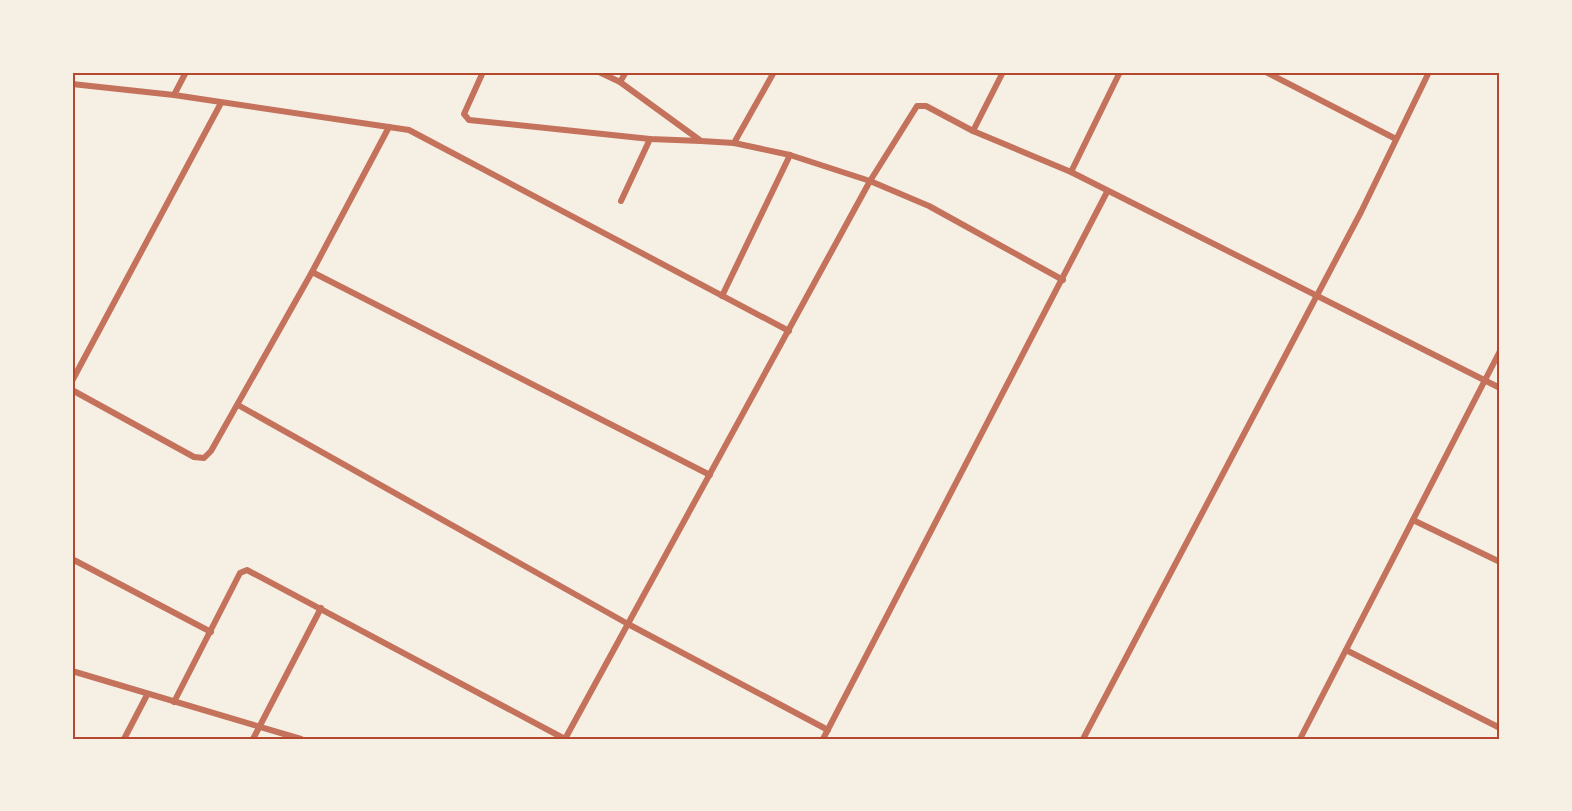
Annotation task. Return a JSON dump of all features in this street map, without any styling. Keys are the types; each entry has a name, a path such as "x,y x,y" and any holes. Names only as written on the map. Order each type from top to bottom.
{"street":[{"path":"174,95 186,72"},
{"path":"483,72 464,114 469,120 650,139 734,142 790,155 870,181 928,206 1063,280"},
{"path":"599,72 620,82 701,141"},
{"path":"620,82 626,72"},
{"path":"734,142 774,72"},
{"path":"973,131 1003,72"},
{"path":"1071,172 1120,72"},
{"path":"1266,72 1396,139"},
{"path":"1083,739 1317,295 1429,72"},
{"path":"72,84 174,95 409,130 789,331"},
{"path":"72,381 221,103"},
{"path":"174,702 240,573 245,570 321,608 565,739 870,181 917,106 926,106 973,131 1071,172 1500,388"},
{"path":"72,390 199,459 212,451 312,272 389,127"},
{"path":"621,201 650,139"},
{"path":"722,296 790,155"},
{"path":"823,739 1107,192"},
{"path":"312,272 710,475"},
{"path":"1300,739 1500,351"},
{"path":"238,405 628,624 828,730"},
{"path":"1413,520 1500,562"},
{"path":"72,559 211,632"},
{"path":"253,739 321,608"},
{"path":"1346,650 1500,728"},
{"path":"72,671 301,739"},
{"path":"124,739 147,695"}]}
